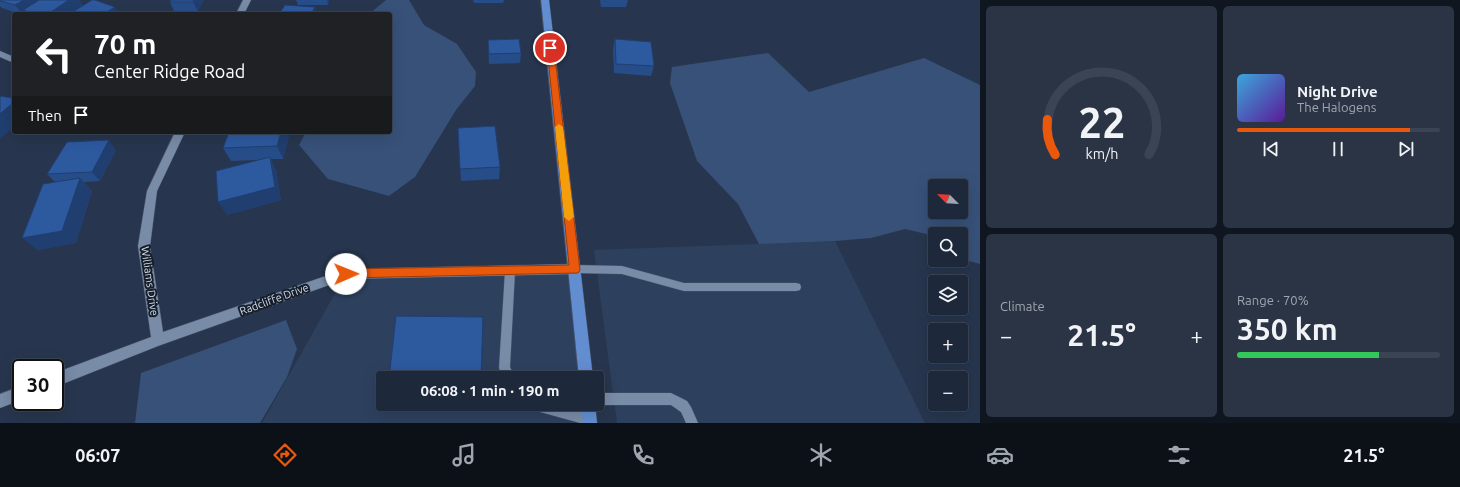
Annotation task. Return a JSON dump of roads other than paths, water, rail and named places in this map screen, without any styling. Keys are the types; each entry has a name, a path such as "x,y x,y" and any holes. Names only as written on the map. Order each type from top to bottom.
{"main road":[{"path":"545,0 585,371"},
{"path":"589,411 590,421"}],"street":[{"path":"241,12 247,0"},
{"path":"0,54 12,59"},
{"name":"Williams Drive","path":"158,340 144,246 152,191 179,134"},
{"name":"Radcliffe Drive","path":"64,377 158,340 346,274 575,270"},
{"path":"0,401 12,396"}],"lane":[{"path":"575,270 622,270 684,287 796,287"},
{"path":"506,371 504,368 510,271"},
{"path":"604,399 671,399 680,402 687,410 692,423"},
{"path":"556,411 590,421"}]}
